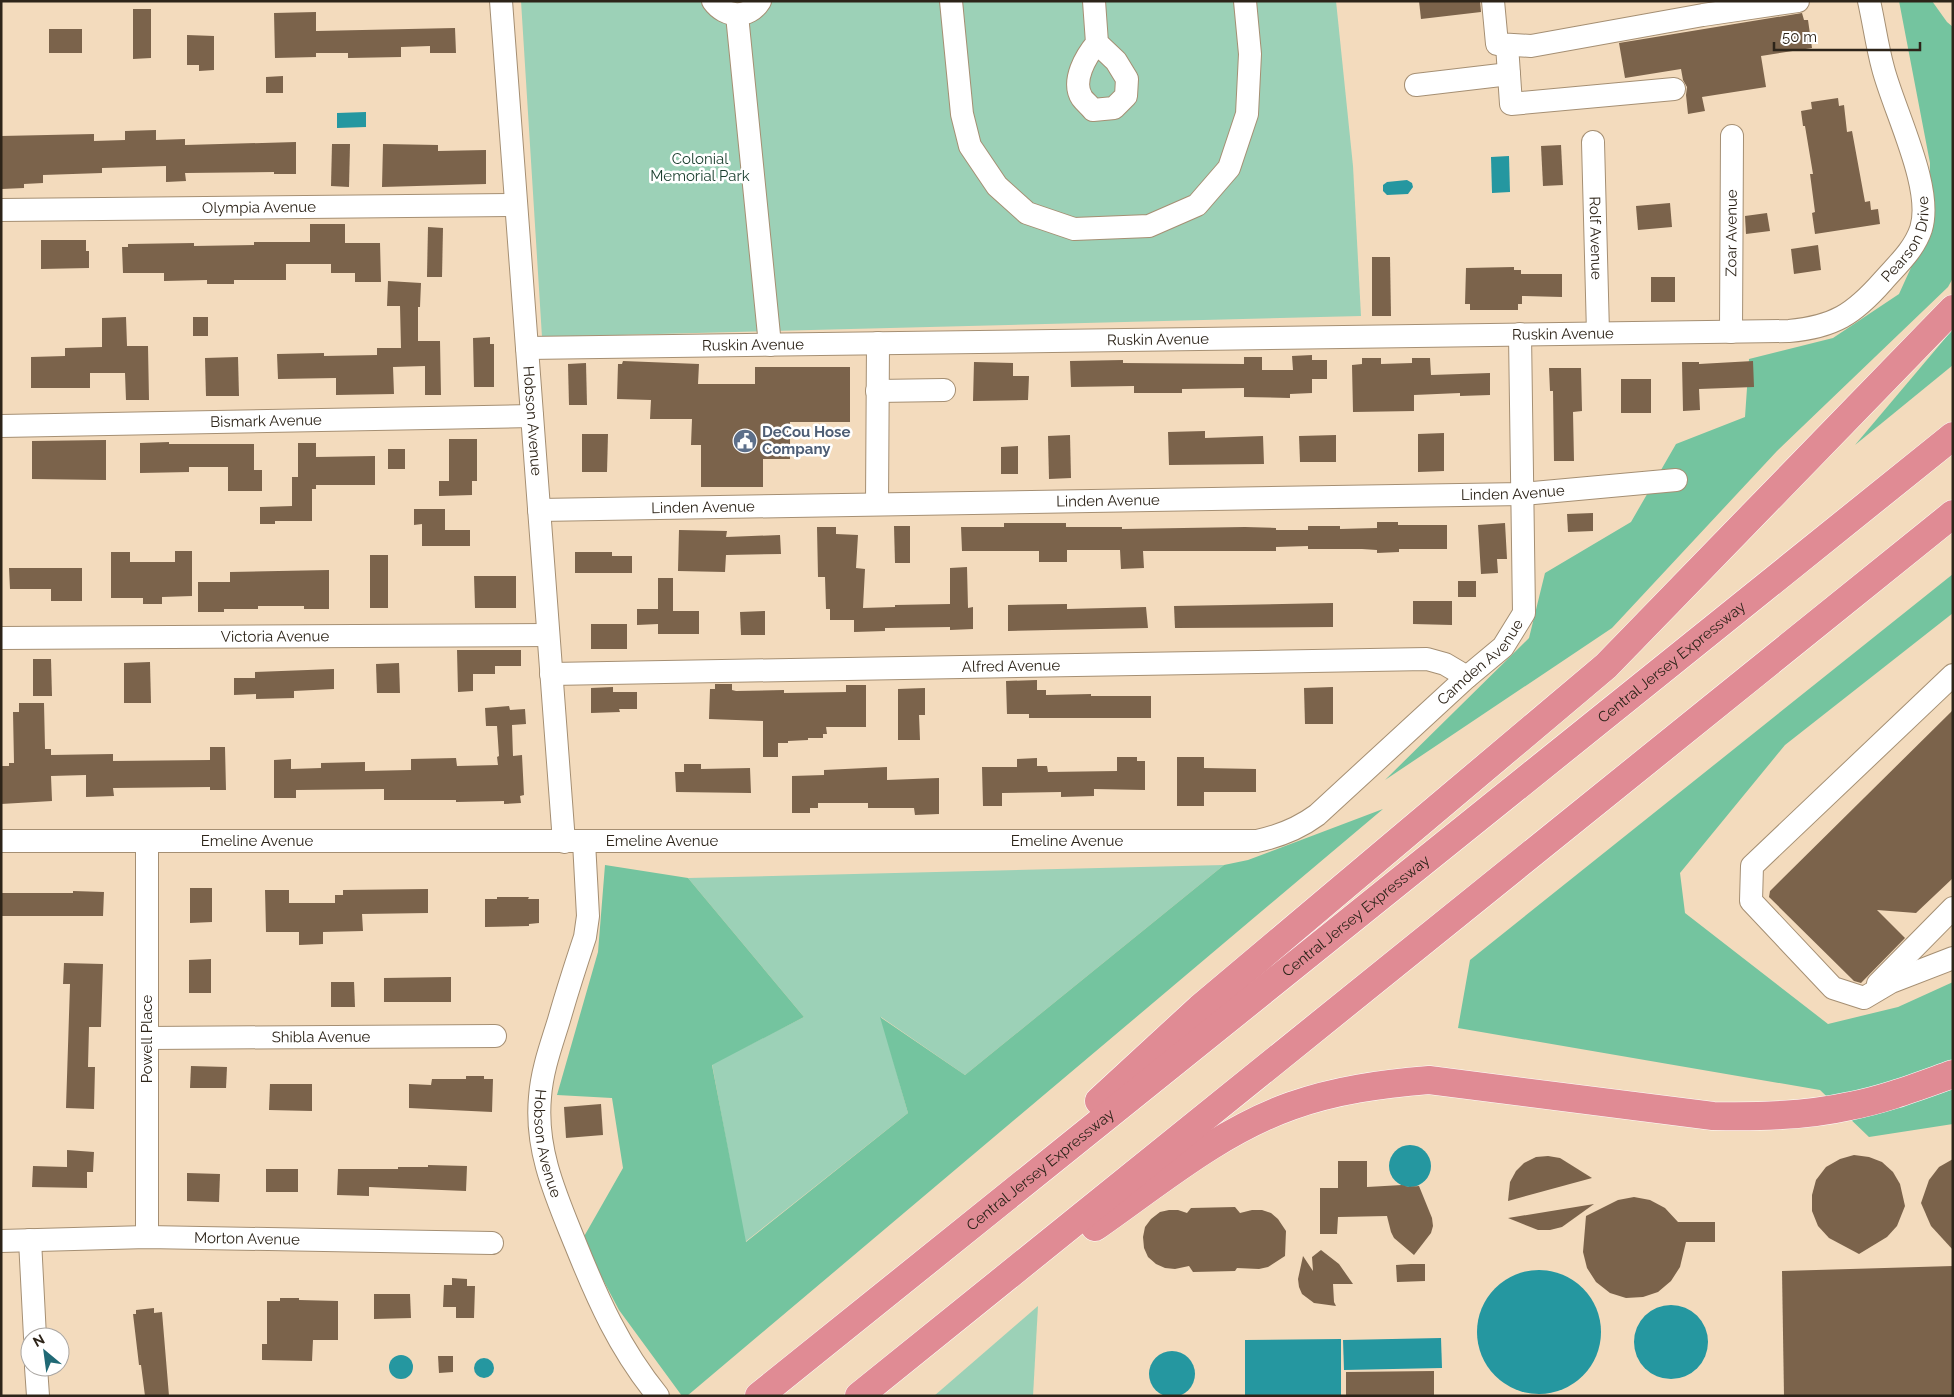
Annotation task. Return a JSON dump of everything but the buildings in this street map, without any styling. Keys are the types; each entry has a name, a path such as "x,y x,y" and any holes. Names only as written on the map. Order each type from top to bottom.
{"highway":[{"path":"923,1264 1200,1008 1606,666 1953,309"},
{"path":"1776,578 1953,419"},
{"name":"Central Jersey Expressway","path":"759,1396 1953,436"},
{"path":"869,1388 1953,514"},
{"path":"869,1388 1210,1146 1249,1124 1282,1110 1332,1093 1384,1084 1429,1080 1713,1116 1756,1117 1799,1114 1850,1106 1900,1093 1953,1074"}],"street":[{"name":"Hobson Avenue","path":"501,1 548,635 574,842 588,916 584,937 545,1065 540,1098 540,1136 550,1181 601,1306 622,1346 643,1378 658,1396"},
{"path":"713,1 721,10 737,15 752,10 760,1"},
{"path":"951,1 962,114 970,146 997,186 1027,213 1074,229 1149,226 1197,205 1230,168 1247,114 1250,54 1245,1"},
{"path":"1094,1 1097,43"},
{"path":"1493,1 1509,74 1511,104 1674,89"},
{"path":"1502,44 1531,46 1703,15 1798,1"},
{"name":"Pearson Drive","path":"1789,331 1812,329 1837,320 1854,310 1868,298 1912,248 1921,228 1924,208 1922,187 1883,69 1869,1"},
{"path":"737,15 770,345"},
{"path":"1416,85 1509,74"},
{"name":"Zoar Avenue","path":"1731,332 1732,136"},
{"name":"Rolf Avenue","path":"1593,142 1598,333"},
{"name":"Olympia Avenue","path":"1,210 516,205"},
{"name":"Ruskin Avenue","path":"527,348 1789,331"},
{"name":"Camden Avenue","path":"1317,815 1467,677 1503,647 1524,613 1520,334"},
{"path":"877,504 878,343"},
{"path":"878,391 944,390"},
{"name":"Bismark Avenue","path":"1,426 532,416"},
{"name":"Linden Avenue","path":"539,510 1523,494 1676,480"},
{"name":"Victoria Avenue","path":"1,638 548,635"},
{"name":"Alfred Avenue","path":"552,674 1428,659 1445,664 1467,677"},
{"path":"1953,675 1752,866 1751,900 1833,988 1864,998 1891,982 1953,958"},
{"name":"Emeline Avenue","path":"1,841 1257,841 1279,836 1293,830 1317,815"},
{"name":"Powell Place","path":"147,1237 148,842"},
{"path":"1864,998 1953,908"},
{"name":"Shibla Avenue","path":"147,1038 495,1036"},
{"name":"Morton Avenue","path":"1,1241 147,1237 492,1243"},
{"path":"30,1240 34,1327"},
{"path":"37,1377 38,1396"}],"green space":[{"name":"Colonial Memorial Park","path":"521,1 1336,1 1353,166 1361,316 542,337"},
{"path":"1899,1 1932,1 1947,22 1953,27 1953,278 1948,287 1777,451 1612,628 1385,780 1529,638 1545,573 1631,522 1676,444 1745,417 1749,359 1833,338 1899,294 1929,228 1930,163"},
{"path":"1953,329 1953,365 1855,445"},
{"path":"1953,574 1953,613 1785,745 1680,873 1685,913 1828,1024 1898,1007 1953,982 1953,1124 1869,1137 1820,1090 1458,1028 1470,960"},
{"path":"1383,809 687,1396 682,1396 619,1310 582,1240 623,1168 612,1098 557,1095 598,952 605,865 688,878 804,1017 712,1065 746,1242 908,1113 880,1017 965,1075 1224,865 1248,860"},
{"path":"1224,865 965,1075 881,1017 908,1113 745,1242 712,1064 804,1017 688,878"},
{"path":"1038,1306 1033,1396 934,1396"}],"water":[{"path":"366,112 366,127 337,128 337,113"},
{"path":"1509,156 1510,192 1492,193 1491,157"},
{"path":"1407,180 1412,183 1413,187 1408,194 1387,195 1383,191 1383,185 1387,182"},
{"path":"1414,1145 1422,1148 1428,1154 1431,1166 1428,1178 1422,1184 1406,1187 1398,1184 1392,1178 1389,1162 1392,1154 1398,1148"},
{"path":"1539,1270 1563,1275 1583,1288 1596,1308 1601,1332 1596,1356 1583,1376 1563,1389 1539,1394 1515,1389 1495,1376 1482,1356 1477,1332 1482,1308 1495,1288 1515,1275"},
{"path":"1671,1305 1685,1308 1697,1316 1705,1328 1708,1342 1705,1356 1697,1368 1685,1376 1671,1379 1657,1376 1645,1368 1637,1356 1634,1342 1637,1328 1645,1316 1657,1308"},
{"path":"1441,1338 1442,1368 1344,1370 1343,1340"},
{"path":"1341,1339 1341,1396 1245,1396 1245,1340"},
{"path":"1177,1351 1181,1352 1191,1361 1194,1365 1194,1383 1185,1393 1177,1397 1167,1397 1159,1393 1150,1383 1149,1369 1153,1361 1163,1352"},
{"path":"401,1355 410,1358 413,1367 410,1376 401,1379 392,1376 389,1367 392,1358"},
{"path":"484,1358 491,1361 494,1368 491,1375 484,1378 477,1375 474,1368 477,1361"}],"place":[{"name":"DeCou Hose Company","path":"745,441"}]}
